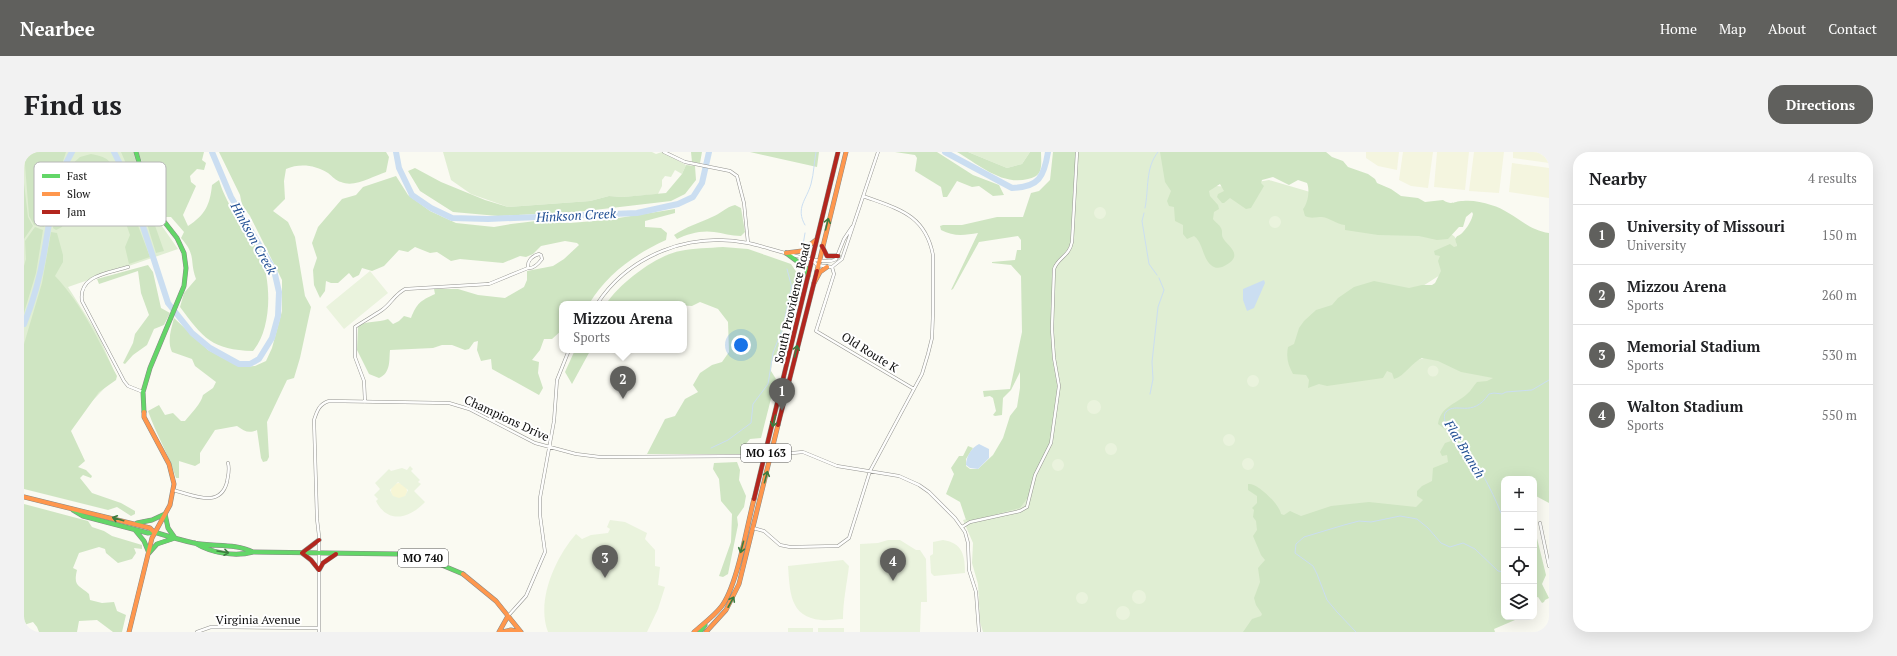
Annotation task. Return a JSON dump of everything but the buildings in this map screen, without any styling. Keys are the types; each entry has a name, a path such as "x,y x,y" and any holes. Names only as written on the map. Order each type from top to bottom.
{"main road":[{"path":"136,152 139,162"},
{"name":"South Providence Road","path":"694,632 707,621 727,597 733,580 765,456 838,152"},
{"name":"South Providence Road","path":"706,632 721,618 735,596 846,152"},
{"path":"129,632 154,532 165,514 173,490 173,478 169,464 144,417 143,392 150,368 184,286 186,268 184,253 177,238 166,224"},
{"path":"786,253 807,249 818,238"},
{"path":"822,245 827,256 838,256"},
{"path":"786,253 806,268 808,280"},
{"path":"812,285 820,272 830,267"},
{"name":"MO 740","path":"24,498 73,510 85,511 135,524 150,528 154,532"},
{"name":"MO 740","path":"73,510 83,516 135,530 154,532 195,543 217,544 247,549 252,552"},
{"path":"135,524 152,520 165,514"},
{"path":"148,553 157,544 175,538 168,528 165,514"},
{"path":"135,530 144,542 148,553"},
{"path":"319,540 302,553 311,560 319,570 323,563 336,554"},
{"name":"MO 740","path":"195,543 200,547 246,555 252,552 403,554 434,561 454,569 471,580 492,597 521,632"},
{"path":"498,632 508,616"},
{"path":"700,632 707,621"},
{"path":"502,632 511,630 521,632"}],"street":[{"path":"664,152 691,164 734,173 739,181 744,203 748,243"},
{"path":"599,301 616,281 633,265 676,245 723,240 748,243 812,260 830,267 842,259 850,239 852,227 878,152"},
{"path":"962,527 970,522 1020,511 1027,507 1035,475 1051,443 1059,386 1052,335 1054,269 1058,262 1070,251 1072,242 1077,152"},
{"path":"752,528 764,531 780,545 790,547 838,546 849,538 870,470 922,374 932,338 933,255 931,244 919,223 910,215 863,196"},
{"path":"818,262 831,262 836,259 844,239 852,227"},
{"path":"365,402 364,382 355,357 355,327 383,310 396,294 404,289 489,284 531,268 540,262 542,259 541,255 539,254 531,258 528,268"},
{"name":"Old Route K","path":"830,267 834,274 816,331 914,389"},
{"path":"128,268 89,279 82,289 82,301 124,382 128,386 143,392"},
{"path":"508,616 526,596 545,554 545,543 540,515 540,498 551,448 557,380 568,353"},
{"name":"Champions Drive","path":"319,632 319,540 314,434 316,414 320,405 329,401 437,402 459,405 523,438 551,448 576,454 600,457 765,456"},
{"path":"771,455 803,452 837,466 870,470 899,476 919,485 939,501 962,527 968,543 969,570 976,592 979,632"},
{"path":"173,490 209,498 218,496 224,490 230,470 228,463"},
{"path":"1540,523 1549,566"},
{"name":"Virginia Avenue","path":"197,632 211,627 319,628"}],"shaded area":[{"path":"24,152 136,152 139,162 34,162 34,226 162,226 178,249 68,287 99,336 116,376 63,432 24,488"},
{"path":"24,152 66,152 63,162 34,162 34,225 29,216"},
{"path":"121,152 133,152 136,162 125,162"},
{"path":"138,152 204,152 202,160 206,163 204,170 197,169 190,176 191,182 196,186 183,215 188,226 199,218 208,204 212,185 219,180 231,207 257,248 267,278 268,304 264,330 253,351 239,350 218,345 195,327 180,307 184,293 196,279 191,254 181,238 184,232 171,217 166,217 166,162 142,162"},
{"path":"219,152 386,152 389,157 386,172 352,184 336,180 328,173 318,168 297,166 286,169 284,181 285,199 273,211 288,222 295,237 305,296 311,307 294,378 287,380 267,422 269,457 267,461 263,462 261,458 257,430 251,432 237,426 215,430 200,453 200,463 195,466 179,461 179,478 176,478 148,411 159,405 165,415 173,413 181,421 185,421 198,405 203,395 213,388 216,382 195,366 192,359 172,352 170,340 174,318 208,350 240,367 255,366 266,361 272,348 282,311 282,280 250,216 242,205 240,195"},
{"path":"443,152 652,152 656,154 662,152 686,165 682,174 675,170 671,177 665,176 662,180 662,186 658,194 623,197 609,196 590,201 508,207 471,194 451,180"},
{"path":"691,152 702,152 700,163 692,162"},
{"path":"750,152 819,152 817,167"},
{"path":"895,152 937,152 973,175 999,185 1004,195 993,196 979,186 972,187 957,181 947,197 943,197 941,187 915,171 917,158 915,155"},
{"path":"957,152 968,152 1007,168 1022,164 1030,152 1041,152 1041,169 1038,174 1032,178 1018,180 1009,179 991,173"},
{"path":"968,152 1030,152 1022,164 1007,168"},
{"path":"1053,152 1076,152 1070,244 1055,263 1052,270 1052,358 1057,386 1050,443 1034,475 1029,496 1020,508 971,521 966,520 960,502 946,494 954,474 951,468 959,456 963,456 968,446 973,448 966,459 966,466 970,469 978,469 993,455 1003,438 1010,416 1017,407 1020,388 1020,372 1011,390 1003,398 1002,415 993,415 996,411 993,398 990,396 984,397 983,391 1010,389 1022,332 1021,276 1011,265 992,262 1015,260 1017,250 1021,250 1021,240 1018,236 979,242 953,289 951,290 978,233 955,235 941,230 940,226 962,225 997,217 1023,217 1031,193 1039,191 1050,180"},
{"path":"1069,152 1168,152 1192,184 1229,187 1269,180 1450,233 1455,237 1457,246 1448,270 1407,296 1376,374 1436,354 1500,366 1494,389 1421,510 1270,591 1259,625 1250,632 983,632 980,622 978,584 972,563 973,543 963,520 1014,508 1040,308"},
{"path":"1160,152 1326,152 1332,157 1343,161 1348,167 1368,174 1375,179 1377,183 1391,189 1401,196 1418,198 1425,202 1443,200 1451,203 1473,201 1484,203 1506,211 1533,228 1549,233 1549,503 1537,497 1537,476 1501,476 1501,620 1515,620 1494,629 1495,632 1243,632 1252,619 1261,616 1262,614 1256,605 1254,598 1260,582 1258,568 1265,560 1261,555 1253,536 1257,530 1256,521 1253,517 1254,510 1252,508 1257,503 1257,496 1248,490 1248,484 1252,484 1268,495 1277,505 1281,514 1284,515 1290,511 1301,516 1331,506 1369,502 1416,507 1423,500 1417,496 1417,491 1422,486 1432,481 1433,468 1448,462 1447,455 1442,456 1440,452 1445,443 1451,441 1446,430 1438,424 1442,413 1445,409 1468,393 1477,382 1487,381 1493,378 1461,372 1438,361 1422,358 1394,379 1392,373 1387,371 1383,378 1327,386 1319,384 1308,388 1309,380 1306,375 1293,374 1291,371 1287,358 1287,351 1288,347 1294,344 1299,328 1304,321 1316,310 1332,305 1338,298 1354,287 1374,281 1409,288 1422,285 1432,285 1435,283 1441,271 1438,261 1440,256 1435,255 1434,251 1450,244 1454,247 1457,246 1455,239 1466,228 1473,214 1472,212 1466,217 1463,227 1459,227 1448,239 1437,240 1419,236 1378,235 1345,230 1345,225 1325,218 1311,218 1305,216 1303,209 1307,200 1308,186 1307,183 1298,180 1289,185 1273,177 1262,180 1261,183 1264,186 1251,208 1246,209 1230,198 1222,203 1217,197 1218,194 1224,191 1220,184 1209,191 1210,196 1218,205 1219,209 1214,212 1213,219 1222,230 1222,236 1233,250 1234,257 1223,266 1216,268 1207,261 1197,239 1194,236 1187,239 1183,234 1183,225 1175,221 1174,207 1169,206 1167,201 1171,191 1165,182"},
{"path":"1366,152 1399,152 1397,170 1378,166 1366,158"},
{"path":"1403,152 1433,152 1428,188 1411,186 1399,180"},
{"path":"1437,152 1469,152 1465,190 1434,187"},
{"path":"1474,152 1504,152 1499,193 1469,191"},
{"path":"1513,152 1549,152 1549,163 1513,158"},
{"path":"91,154 103,157 110,162 74,162 80,157"},
{"path":"1512,163 1549,168 1549,198 1509,192"},
{"path":"686,165 695,166 696,180 685,194 671,201 577,212 498,216 453,212 420,191 408,171 415,168 441,182 485,200 508,207 590,201 609,196 623,197 666,193 682,174"},
{"path":"396,176 408,195 430,211 456,223 494,227 536,221 570,223 606,220 675,209 675,213 645,221 645,227 661,228 667,233 666,240 633,258 613,274 604,283 591,301 559,301 559,333 552,339 544,339 540,350 532,360 539,362 538,373 543,388 539,395 492,369 491,359 481,361 477,350 478,341 474,342 469,349 465,350 452,345 442,345 433,348 390,350 386,373 379,378 369,374 357,350 358,327 368,322 388,319 393,324 404,316 411,318 415,309 420,303 435,294 434,289 458,289 478,295 505,298 524,287 527,280 527,271 553,266 564,259 579,245 577,243 565,241 541,246 533,254 526,257 520,256 503,263 460,259 451,261 437,252 430,253 415,247 408,252 399,250 384,266 372,271 362,268 359,275 353,278 349,273 338,283 326,281 325,291 320,298 314,285 313,270 317,258 312,243 318,227 342,199 356,195 363,187"},
{"path":"24,183 28,217 33,226 24,239"},
{"path":"735,205 741,208 745,232 741,236 717,232 704,232 695,233 677,239 674,235 715,216"},
{"path":"1100,207 1104,209 1106,213 1104,217 1100,219 1096,217 1094,213 1096,209"},
{"path":"1275,216 1279,218 1281,222 1279,226 1275,228 1271,226 1269,222 1271,218"},
{"path":"53,226 62,226 56,230 53,228"},
{"path":"127,226 138,226 150,257 129,264 125,247 130,235"},
{"path":"148,226 155,226 164,251 156,253"},
{"path":"35,227 43,230 36,273 24,313 24,266 26,259 25,241"},
{"path":"51,232 57,233 63,255 63,262 55,276 82,311 97,336 117,376 116,380 99,392 71,431 85,461 78,467 86,470 92,476 91,478 83,475 80,478 92,493 121,503 135,511 135,514 131,516 117,507 108,510 24,489 24,344 42,283"},
{"path":"723,247 748,249 791,264 799,276 783,328 780,353 772,361 771,371 776,379 761,438 750,439 745,445 744,454 647,454 665,419 675,416 685,399 698,392 693,385 700,373 712,365 722,362 729,352 728,322 718,309 700,302 692,306 687,306 687,301 608,301 629,279 649,264 670,254 696,249"},
{"path":"148,265 153,272 161,308 170,313 164,325 154,329 147,345 133,355 125,364 123,363 133,343 135,334 149,315 141,293 138,271 99,284 97,279"},
{"path":"370,271 388,293 344,329 326,307"},
{"path":"574,353 589,353 572,384 565,372"},
{"path":"1433,365 1437,367 1439,371 1437,375 1433,377 1429,375 1427,371 1429,367"},
{"path":"1253,375 1257,377 1259,381 1257,385 1253,387 1249,385 1247,381 1249,377"},
{"path":"1091,400 1097,400 1101,404 1101,410 1097,414 1091,414 1087,410 1087,404"},
{"path":"1229,434 1233,436 1235,440 1233,444 1229,446 1225,444 1223,440 1225,436"},
{"path":"1111,443 1115,445 1117,449 1115,453 1111,455 1107,453 1105,449 1107,445"},
{"path":"1246,458 1250,458 1254,464 1250,470 1246,470 1242,466 1242,462"},
{"path":"1056,459 1060,459 1064,465 1060,471 1056,471 1052,467 1052,463"},
{"path":"737,462 740,470 739,480 746,496 744,507 737,517 738,525 728,574 723,577 719,576 731,542 732,514 721,501 719,479 713,469 714,463"},
{"path":"410,466 413,469 411,471 420,480 418,482 421,484 414,491 425,502 419,508 406,515 393,516 387,514 381,509 376,501 378,499 374,495 380,489 375,483 389,469 391,471 402,468 407,470","holes":["398,482 408,490 405,496 399,498 393,496 390,490"]},
{"path":"24,504 88,521 92,527 104,531 112,536 142,545 142,549 134,548 136,553 132,559 118,563 106,553 105,549 99,547 79,553 73,568 77,570 76,583 89,594 90,600 102,603 114,602 117,611 126,615 122,632 113,632 97,620 79,621 77,632 39,632 33,622 24,625"},
{"path":"610,520 625,522 647,533 645,539 655,550 655,566 660,567 658,585 665,587 658,609 647,632 548,632 544,607 546,594 555,567 561,555 576,534 582,539 591,535 608,533 610,529 607,527"},
{"path":"1537,538 1546,575 1542,584 1549,598 1542,603 1538,597"},
{"path":"888,540 900,540 916,550 920,550 926,559 927,602 921,602 920,632 860,632 860,544 878,543"},
{"path":"943,540 955,544 962,551 965,573 934,576 931,573 930,556 933,554 933,542"},
{"path":"843,560 849,566 844,599 843,619 821,620 810,618 803,614 793,601 788,566"},
{"path":"1139,590 1144,592 1146,597 1144,602 1139,604 1134,602 1132,597 1134,592"},
{"path":"1080,592 1084,592 1088,598 1084,604 1080,604 1076,600 1076,596"},
{"path":"1123,606 1128,608 1130,613 1128,618 1123,620 1118,618 1116,613 1118,608"},
{"path":"788,628 813,628 813,632 788,632"},
{"path":"818,628 844,628 844,632 818,632"}],"sand":[{"path":"399,483 405,485 407,491 405,497 399,499 393,497 391,491 393,485"}],"water":[{"path":"1264,280 1265,283 1254,308 1247,311 1243,300 1243,289"},
{"path":"979,444 989,449 989,458 978,469 970,468 966,465 968,456 971,450"}],"waterway":[{"name":"Hinkson Creek","path":"67,162 72,152"},
{"name":"Hinkson Creek","path":"114,152 119,162"},
{"name":"Hinkson Creek","path":"143,226 168,303 192,333 210,348 239,364 250,364 259,359 272,338 278,316 279,292 274,270 231,197 212,152"},
{"name":"Hinkson Creek","path":"396,152 399,168 412,195 431,208 452,218 488,219 637,213 678,204 693,197 702,183 709,152"},
{"path":"805,225 802,219 801,209 811,184 816,152"},
{"name":"Hinkson Creek","path":"945,152 1012,188 1028,185 1039,179 1042,174 1048,152"},
{"path":"1145,208 1149,172 1158,152"},
{"path":"1144,213 1142,221 1149,264 1157,275"},
{"name":"Hinkson Creek","path":"24,324 38,280 49,226"},
{"path":"803,245 805,233"},
{"path":"787,269 792,288"},
{"path":"711,448 728,440 751,423 753,404 768,384 773,353 783,327 791,289 800,272"},
{"path":"1150,394 1153,379 1152,362 1158,307 1164,290 1159,278"},
{"name":"Flat Branch","path":"1501,514 1483,475 1468,450 1452,433 1444,416 1450,409 1471,408 1477,406 1483,402 1489,394 1502,394 1506,392 1532,390 1549,380"},
{"name":"Flat Branch","path":"1356,632 1327,600 1313,566 1295,553 1296,544 1304,537 1359,521 1371,522 1400,516 1417,519 1428,528 1441,543 1450,547 1463,543 1475,549 1498,571 1501,572"}],"traffic: fast":[{"path":"136,152 139,162"},
{"path":"144,412 143,392 150,368 184,286 186,268 184,253 177,238 166,224"},
{"path":"786,253 806,268 808,276"},
{"path":"73,510 83,516 148,533 154,532 194,543 239,547 253,552"},
{"path":"135,530 144,541 149,553 157,544 175,538 168,528 165,514 152,520 137,523"},
{"path":"195,543 216,552 231,554 253,552 398,554 425,558 463,574"},
{"path":"700,632 705,625"}],"traffic: slow":[{"path":"817,271 846,152"},
{"path":"786,253 802,251 816,240"},
{"path":"814,283 820,272 827,267"},
{"path":"129,632 152,538 170,505 174,484 169,464 144,417 144,412"},
{"path":"706,632 726,610 739,584 778,425"},
{"path":"24,497 150,528 154,532"},
{"path":"694,632 712,617 727,598 737,571 754,499"},
{"path":"463,574 496,601 521,632"},
{"path":"499,632 508,616"},
{"path":"502,632 511,630 521,632"}],"traffic: jam":[{"path":"754,499 838,152"},
{"path":"822,246 827,256 838,256"},
{"path":"778,425 817,271"},
{"path":"319,540 302,553 311,560 319,570 323,563 336,554"}],"place":[{"name":"Mizzou Arena","path":"623,399"},
{"name":"University of Missouri","path":"782,411"},
{"name":"Memorial Stadium","path":"605,578"},
{"name":"Walton Stadium","path":"893,581"}]}
